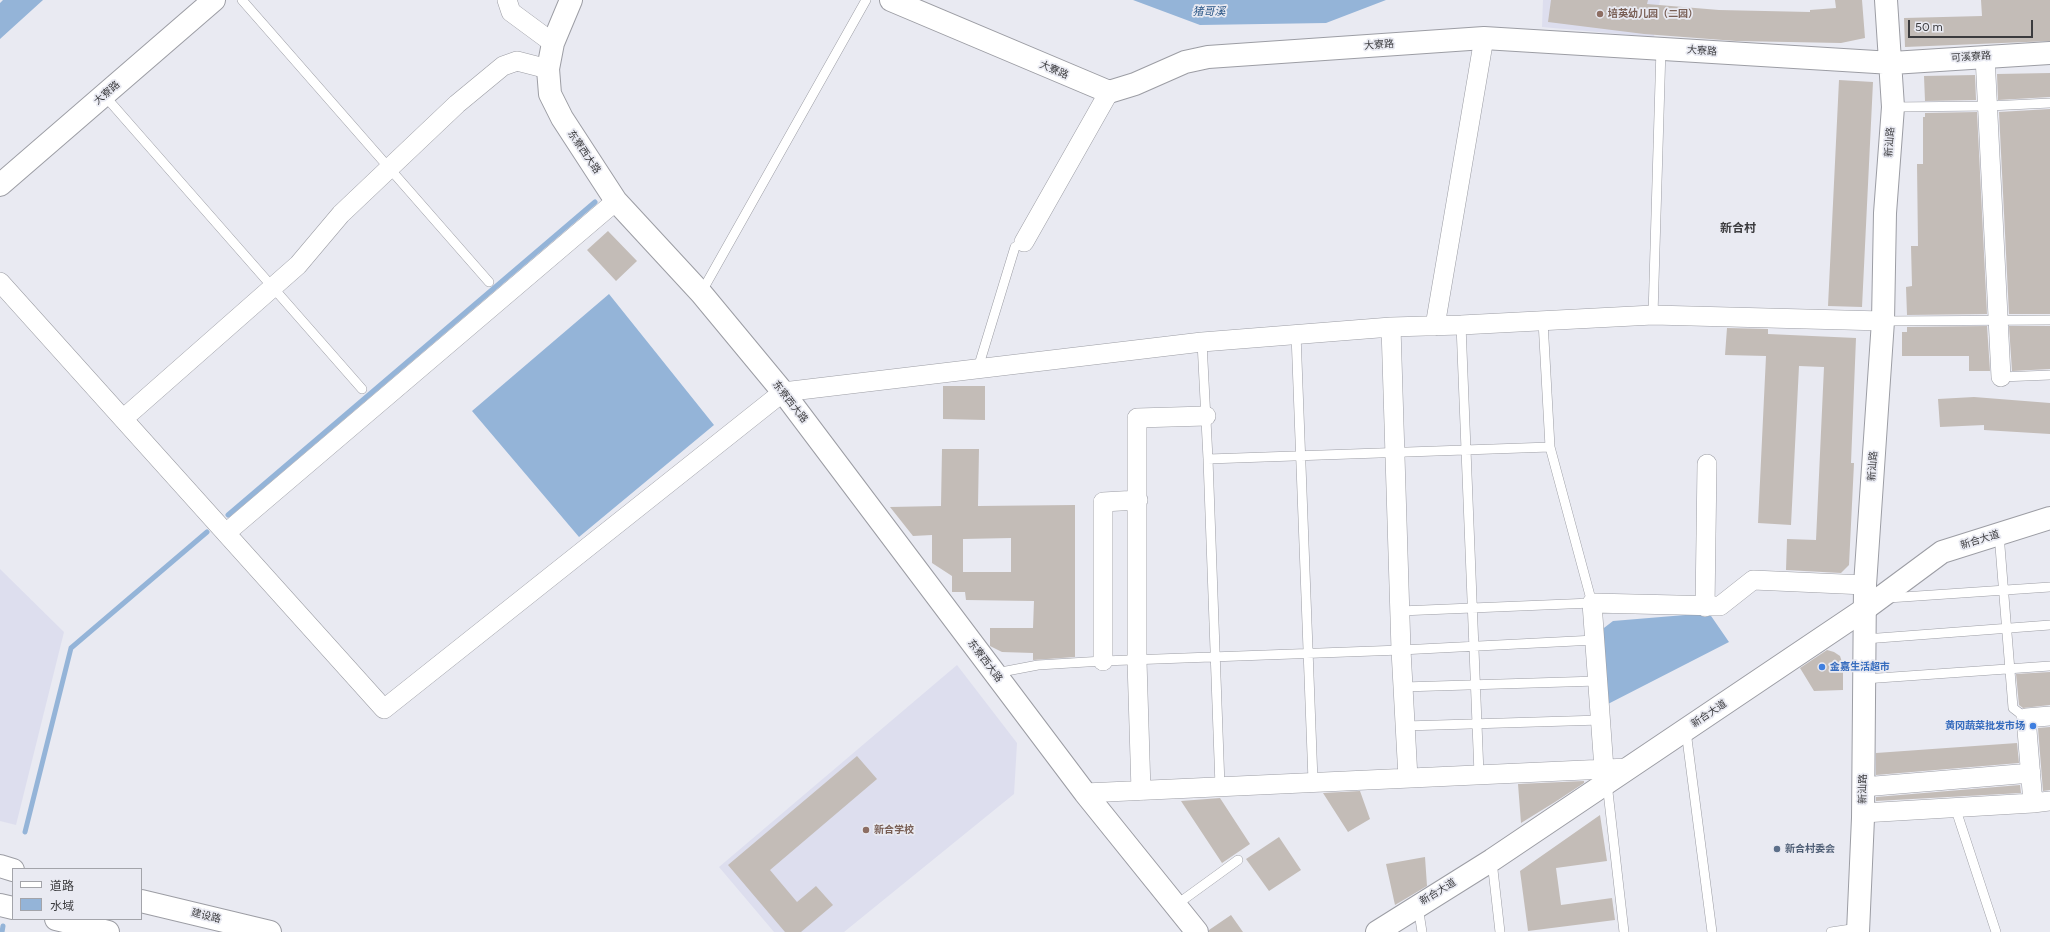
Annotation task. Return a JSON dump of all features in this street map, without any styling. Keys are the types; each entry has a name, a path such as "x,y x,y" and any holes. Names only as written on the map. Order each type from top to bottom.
{"street":[{"name":"大寮路","path":"0,185 214,0"},
{"path":"507,0 512,12 553,43"},
{"name":"东寮西大路","path":"571,0 553,43 548,69 550,94 562,118 616,201 701,293 782,392 1086,793 1197,932"},
{"name":"大寮路","path":"891,0 1109,92 1135,84 1185,62 1208,57 1484,38 1892,63"},
{"name":"新汕路","path":"1858,930 1863,813 1865,639 1870,598 1883,321 1885,213 1893,107 1892,63 1886,0"},
{"path":"1435,326 1484,38"},
{"name":"可溪寮路","path":"1892,63 2050,53"},
{"path":"1985,56 1989,106 2001,377"},
{"path":"123,419 298,265 340,214 457,104 503,66 517,61 548,69"},
{"path":"1024,242 1109,92"},
{"path":"226,533 616,201"},
{"path":"0,282 384,709 782,392 1202,342 1391,327 1543,321 1653,314 1883,321"},
{"path":"1391,327 1401,650 1408,778"},
{"path":"1141,790 1137,661 1137,418 1206,416"},
{"path":"1705,607 1707,464"},
{"path":"1103,661 1103,502 1138,500"},
{"name":"新合大道","path":"1377,932 1492,860 1605,775 1628,768 1686,729 1870,598 1942,552 2050,518"},
{"path":"1086,793 1479,774 1605,775 1592,604 1705,607 1720,606 1753,580 1870,598"},
{"path":"1863,813 2042,802 2031,773 2026,718 2050,716"},
{"path":"1863,787 2031,773"},
{"path":"0,866 12,870"},
{"name":"建设路","path":"142,901 270,932"},
{"path":"0,905 12,908"},
{"path":"60,920 108,932"}],"lane":[{"path":"242,0 390,167 489,282"},
{"path":"701,293 866,0"},
{"path":"1653,314 1661,48"},
{"path":"104,95 362,389"},
{"path":"1893,107 1989,106 2050,102"},
{"path":"978,368 1015,247 1024,242"},
{"path":"1883,321 2050,320"},
{"path":"1400,611 1592,604 1550,447 1543,321"},
{"path":"1461,325 1479,774"},
{"path":"1296,334 1313,781"},
{"path":"1202,342 1208,459 1214,657 1220,786"},
{"path":"2001,377 2050,375"},
{"path":"1208,459 1395,454 1550,447"},
{"path":"1999,534 2013,708 2026,718"},
{"path":"1870,598 2050,587"},
{"path":"1865,639 2050,625"},
{"path":"995,674 1038,665 1103,661 1137,661 1401,650 1595,640"},
{"path":"1864,679 2050,666"},
{"path":"1403,687 1598,681"},
{"path":"1405,726 1601,720"},
{"path":"1686,729 1712,932"},
{"path":"1605,775 1624,932"},
{"path":"1955,807 1996,932"},
{"path":"1176,905 1238,860"},
{"path":"1492,860 1500,932"},
{"path":"1418,905 1422,932"},
{"path":"1831,932 1858,930"}],"shaded area":[{"name":"培英幼儿园（二园）","path":"1543,0 1660,0 1654,37 1542,27"},
{"path":"0,569 64,632 16,825 0,821"},
{"name":"新合学校","path":"957,665 1017,743 1014,794 844,932 774,932 719,867"}],"water":[{"path":"3,0 43,0 0,39 0,3"},
{"name":"猪哥溪","path":"1133,0 1386,0 1326,23 1200,25"},
{"path":"609,294 714,425 579,537 472,411"},
{"path":"1709,613 1729,642 1606,705 1600,631 1613,621"}],"building":[{"path":"1551,0 1648,0 1647,4 1719,10 1810,12 1810,10 1836,8 1835,0 1862,0 1865,38 1841,43 1736,41 1644,34 1548,22"},
{"path":"1981,0 2050,0 2050,41 1905,47 1904,18 1982,16"},
{"path":"2050,73 2050,97 1998,100 1997,74"},
{"path":"1975,75 1976,100 1925,101 1924,76"},
{"path":"1839,80 1873,82 1862,307 1828,306"},
{"path":"2050,109 2050,314 2009,314 1999,112"},
{"path":"1977,112 1987,314 1907,315 1906,287 1912,286 1911,246 1918,246 1917,164 1923,164 1923,117 1925,117 1925,113"},
{"path":"608,231 637,261 616,281 587,250"},
{"path":"1987,326 1990,371 1969,371 1969,356 1902,356 1902,332 1907,332 1907,327"},
{"path":"2009,326 2050,326 2050,369 2012,371"},
{"path":"1727,328 1768,329 1768,334 1856,338 1851,463 1854,463 1849,565 1841,573 1786,570 1787,539 1816,540 1824,367 1799,366 1791,525 1758,523 1766,356 1725,355"},
{"path":"943,386 985,386 985,420 943,419"},
{"path":"1974,397 2050,403 2050,434 1984,430 1984,425 1940,427 1938,399"},
{"path":"942,449 979,449 978,506 1075,505 1075,657 1033,660 1033,653 1002,652 990,646 990,628 1033,628 1034,601 966,600 965,592 952,592 952,576 932,563 932,535 913,536 890,507 941,506","holes":["1011,538 1011,572 963,572 963,539"]},
{"path":"1827,650 1840,656 1843,665 1843,690 1814,691 1800,668"},
{"path":"2050,672 2050,705 2023,708 2019,705 2016,674"},
{"path":"2050,727 2050,790 2043,791 2038,728"},
{"path":"2017,743 2019,763 1876,775 1876,753"},
{"path":"857,756 877,779 770,870 797,902 816,886 833,905 801,932 785,932 728,865"},
{"path":"1584,781 1584,783 1521,823 1518,784"},
{"path":"2020,785 2021,793 1876,801 1876,797"},
{"path":"1360,791 1370,819 1348,832 1323,793"},
{"path":"1220,798 1250,844 1222,863 1181,801"},
{"path":"1600,815 1607,861 1556,868 1561,905 1612,898 1615,920 1528,931 1520,871"},
{"path":"1279,837 1301,870 1269,891 1246,859"},
{"path":"1425,857 1427,886 1395,905 1386,864"},
{"path":"1231,915 1243,932 1209,932 1209,930"}],"waterway":[{"path":"228,515 595,202"},
{"path":"25,832 71,648 207,532"},
{"path":"2,932 3,926"}],"place":[{"name":"培英幼儿园（二园）","path":"1600,14"},
{"name":"金嘉生活超市","path":"1822,667"},
{"name":"黄冈蔬菜批发市场","path":"2033,726"},
{"name":"新合学校","path":"866,830"},
{"name":"新合村委会","path":"1777,849"}],"district":[{"name":"新合村","path":"1738,228"}]}
